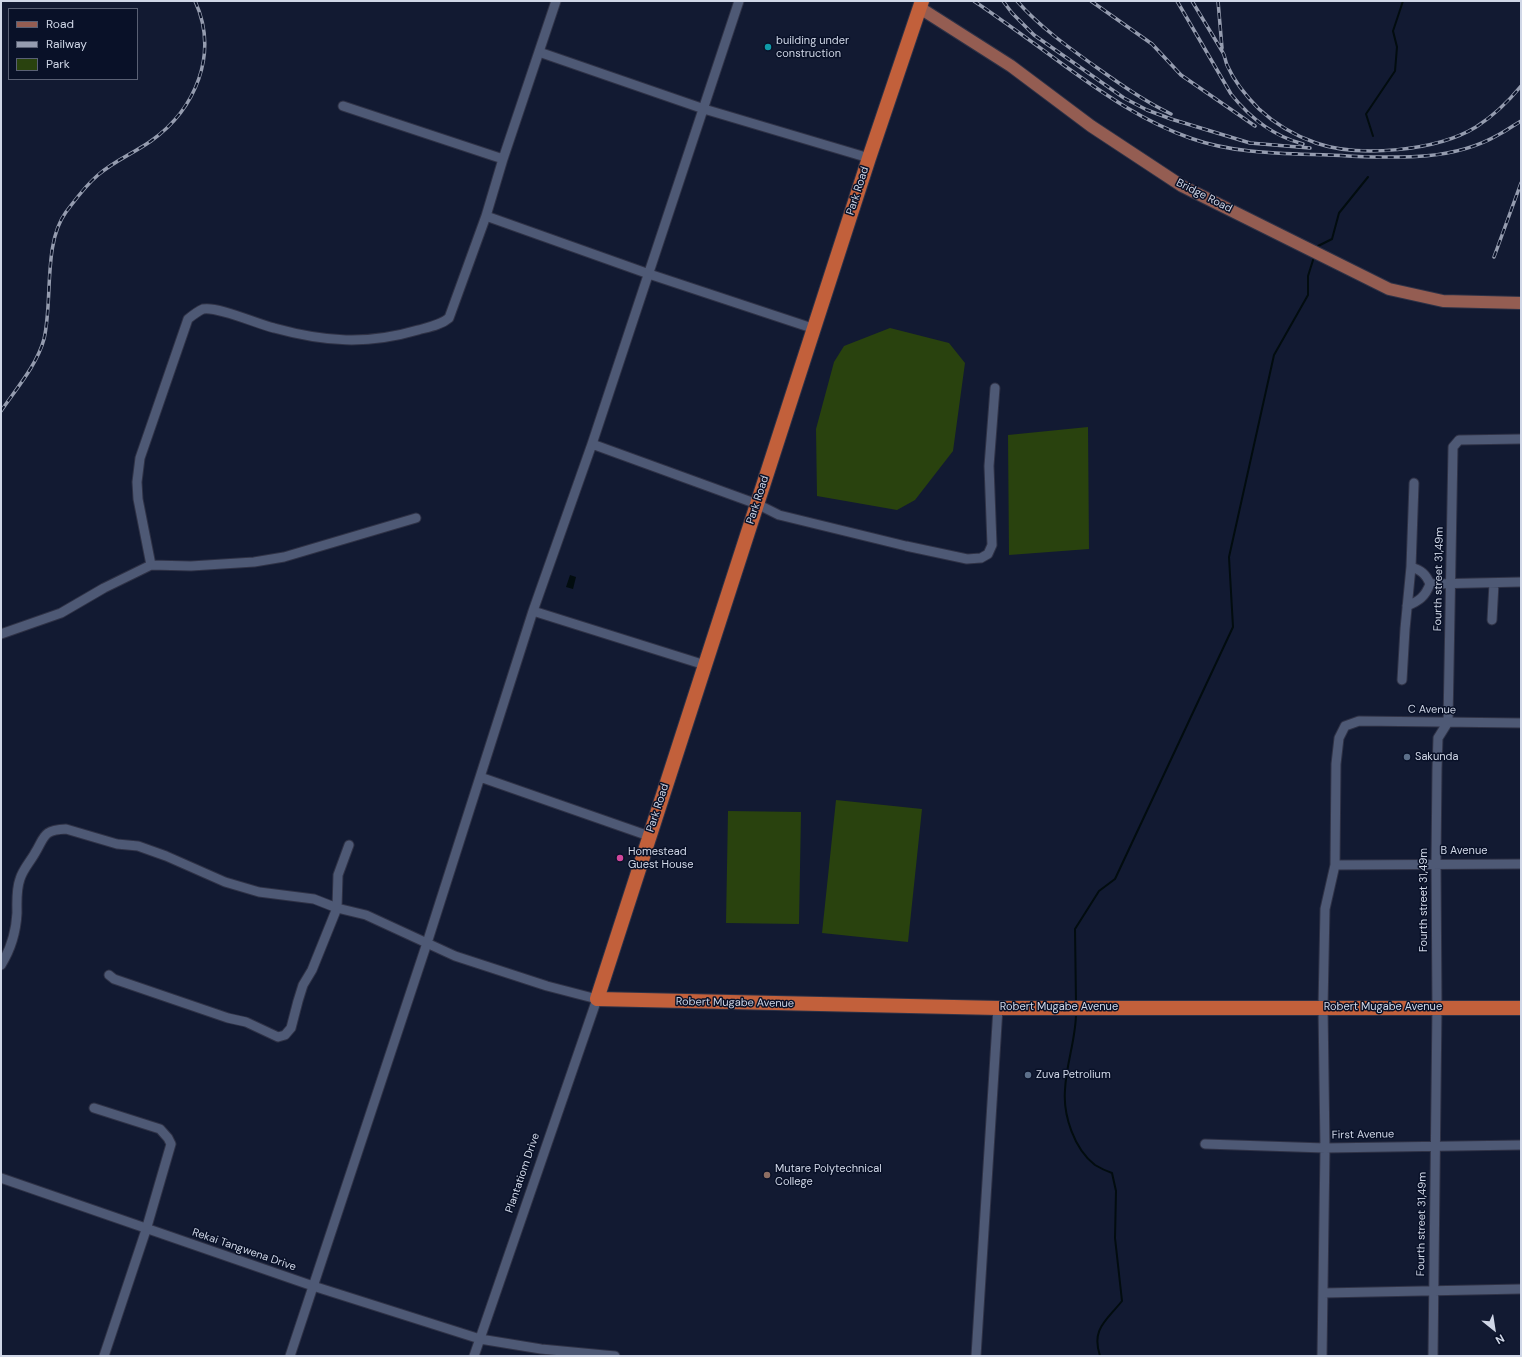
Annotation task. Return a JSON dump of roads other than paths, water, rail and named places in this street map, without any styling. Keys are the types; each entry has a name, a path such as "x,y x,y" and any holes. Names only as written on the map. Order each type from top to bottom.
{"highway":[{"name":"Park Road","path":"597,999 869,158 921,5"},
{"name":"Robert Mugabe Avenue","path":"597,999 998,1008 1521,1008"}],"main road":[{"name":"Bridge Road","path":"921,5 1010,66 1091,126 1182,186 1389,289 1443,301 1521,304"}],"street":[{"path":"151,565 138,499 137,482 140,458 188,319 204,309 215,309 274,328 332,340 357,341 393,337 445,322 452,314 486,216 503,159 556,1"},
{"path":"290,1356 427,943 533,611 592,444 704,109 738,1"},
{"path":"539,52 704,109 869,158"},
{"path":"343,106 503,159"},
{"path":"486,216 649,274 814,329"},
{"path":"592,444 757,504 779,515 906,546 967,559 981,558 988,554 991,550 992,536 989,466 995,388"},
{"name":"Fourth street 31,49m","path":"1433,1356 1436,1145 1436,863 1438,738 1448,722 1453,447 1459,440 1521,439"},
{"path":"1402,680 1411,567 1414,483"},
{"path":"1,634 61,613 104,588 151,565 191,566 254,562 284,557 306,552 416,518"},
{"path":"1407,606 1420,601 1427,592 1430,584 1427,576 1420,569 1411,567"},
{"path":"1430,584 1521,582"},
{"path":"1492,620 1494,583"},
{"path":"533,611 705,665"},
{"name":"C Avenue","path":"1335,865 1336,764 1339,738 1345,726 1359,721 1521,723"},
{"path":"480,777 649,836"},
{"path":"1,965 11,950 17,915 17,892 26,866 36,853 42,839 48,833 57,829 66,829 117,844 138,846 166,856 225,882 260,892 314,898 336,908 366,915 455,956 547,986 597,999"},
{"path":"109,975 114,979 228,1018 246,1022 278,1036 285,1035 291,1028 303,985 312,970 336,908 338,875 349,845"},
{"name":"B Avenue","path":"1335,865 1436,863 1521,864"},
{"path":"1322,1356 1325,1148 1323,1007 1325,909 1335,865"},
{"name":"Plantatiom Drive","path":"474,1356 597,999"},
{"path":"976,1356 998,1008"},
{"path":"94,1108 160,1129 171,1144 146,1230 104,1356"},
{"name":"First Avenue","path":"1205,1144 1325,1148 1436,1145 1521,1145"},
{"name":"Rekai Tangwena Drive","path":"1,1178 146,1230 313,1286 480,1339 540,1352 616,1356"},
{"path":"1323,1293 1521,1290"}],"waterway":[{"path":"1373,136 1366,114 1395,71 1397,47 1393,31 1403,1"},
{"path":"1317,249 1318,246 1332,239 1339,213 1368,177"},
{"path":"1076,1003 1075,929 1099,891 1115,879 1233,627 1229,557 1274,355 1308,295 1308,276 1314,257"},
{"path":"1076,1013 1076,1023 1065,1090 1068,1120 1071,1131 1081,1150 1095,1165 1112,1173 1116,1191 1115,1238 1122,1301 1106,1320 1099,1332 1097,1339 1100,1356"}],"railway":[{"path":"1,411 31,367 41,349 47,324 51,256 59,225 66,212 93,179 111,165 151,141 167,128 180,113 191,96 199,78 205,40 202,21 195,1"},
{"path":"974,1 1110,97 1141,116 1173,131 1209,144 1268,153 1386,157 1425,156 1463,150 1481,143 1521,121"},
{"path":"1003,1 1012,13 1034,35 1124,98 1147,110 1171,119 1250,143 1310,148"},
{"path":"1017,1 1045,28 1075,52 1132,92 1171,114"},
{"path":"1091,1 1152,44 1181,75 1255,126"},
{"path":"1177,1 1231,94 1238,103 1254,118 1272,131 1292,141 1303,144"},
{"path":"1192,1 1223,53 1233,77 1254,104 1272,120 1293,133 1316,143 1334,148 1375,151 1398,150 1441,142 1460,135 1482,123 1511,98 1521,86"},
{"path":"1218,1 1222,48"},
{"path":"1494,257 1521,183"}],"place":[{"name":"building under construction","path":"768,47"},
{"name":"Sakunda","path":"1407,757"},
{"name":"Homestead Guest House","path":"620,858"},
{"name":"Zuva Petrolium","path":"1028,1075"},
{"name":"Mutare Polytechnical College","path":"767,1175"}]}
